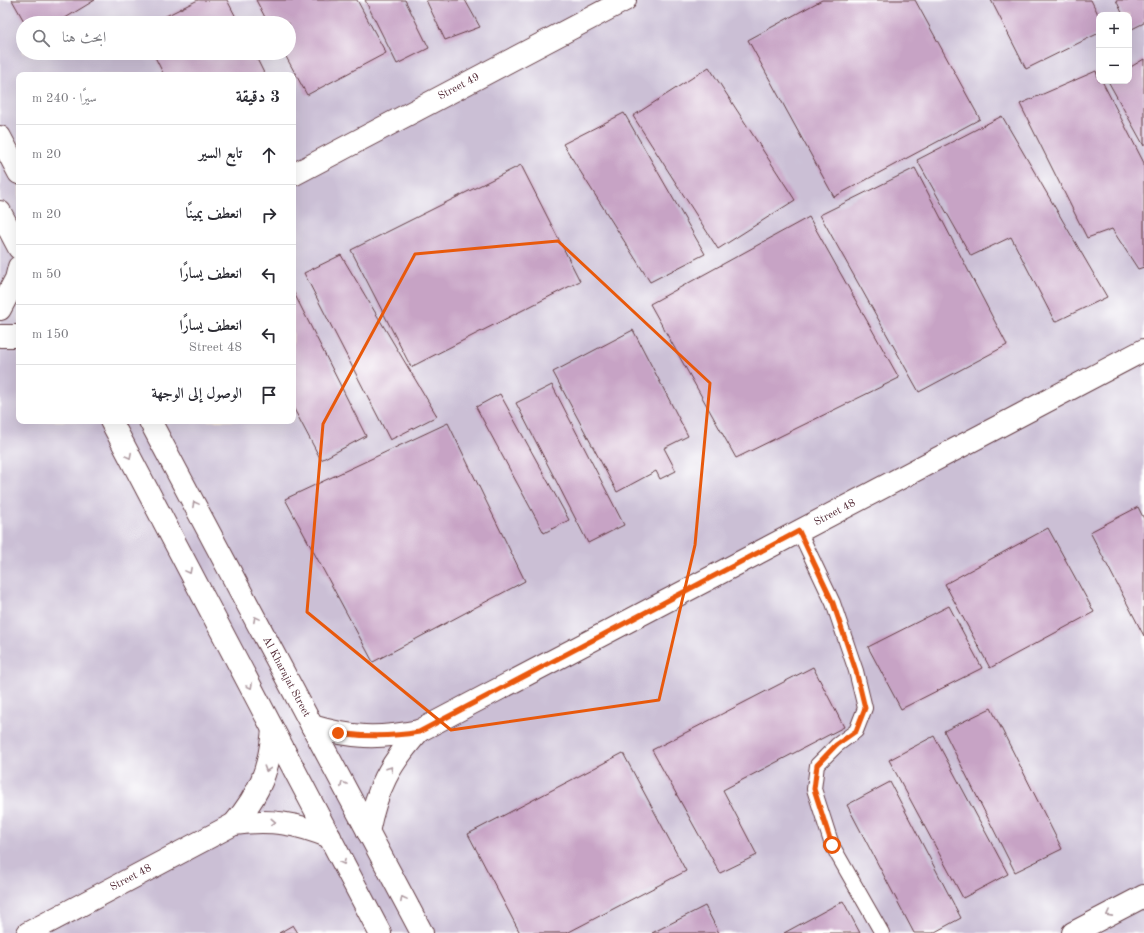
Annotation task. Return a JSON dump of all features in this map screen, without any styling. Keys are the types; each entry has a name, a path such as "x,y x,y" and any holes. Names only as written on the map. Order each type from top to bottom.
{"street":[{"name":"Street 49","path":"296,173 625,0"},
{"path":"0,137 16,167"},
{"path":"0,212 16,242"},
{"path":"0,309 16,279"},
{"path":"0,336 16,336"},
{"name":"Street 48","path":"312,726 338,733 365,737 392,736 419,732 1144,350"},
{"path":"113,424 380,933"},
{"name":"Al Kharajat Street","path":"152,424 422,933"},
{"name":"Street 48","path":"234,824 251,804 263,781 271,756 273,730"},
{"name":"Street 48","path":"368,832 374,804 385,777 400,753 419,732"},
{"name":"Street 48","path":"28,933 234,824 259,821 283,822 307,828 330,837"},
{"path":"1073,933 1144,896"}],"lane":[{"path":"799,531 833,603 856,671 865,708 856,731 836,745 817,765 814,789 832,845 882,933"}],"highlighted area":[{"path":"558,241 710,383 695,545 659,700 451,730 307,612 323,424 415,254"}],"shaded area":[{"path":"0,0 1144,0 1144,933 0,933"}],"building":[{"path":"12,0 95,0 69,16 21,16"},
{"path":"198,0 227,0 235,16 166,16"},
{"path":"256,0 357,0 386,53 307,95 296,75 296,72 294,72 288,60 296,60 296,16 264,16"},
{"path":"365,0 405,0 429,48 397,64"},
{"path":"426,0 465,0 480,27 445,40"},
{"path":"822,0 915,0 980,119 834,197 748,40"},
{"path":"991,0 1091,0 1097,12 1096,34 1026,69"},
{"path":"1116,0 1144,0 1144,23 1132,29 1132,12 1122,12"},
{"path":"1144,59 1144,146 1110,84 1132,84 1132,66"},
{"path":"156,60 258,60 264,72 162,72"},
{"path":"709,67 795,200 718,249 633,116"},
{"path":"1096,71 1096,84 1104,84 1144,163 1144,267 1138,269 1112,229 1087,238 1020,104"},
{"path":"624,113 705,254 650,282 563,144"},
{"path":"1002,116 1107,297 1055,322 1011,237 971,256 917,160"},
{"path":"521,165 580,281 411,367 351,250"},
{"path":"915,168 1007,345 919,392 820,215"},
{"path":"809,217 899,378 736,458 650,304"},
{"path":"341,255 437,416 390,440 304,273"},
{"path":"296,297 366,436 321,460 296,413"},
{"path":"633,330 688,436 664,448 676,471 660,479 656,471 617,492 553,372"},
{"path":"552,385 624,525 588,543 516,403"},
{"path":"500,394 569,520 544,533 476,407"},
{"path":"448,423 525,581 373,662 285,499"},
{"path":"1138,507 1144,519 1144,636 1090,532"},
{"path":"1048,528 1094,612 990,668 945,584"},
{"path":"949,606 982,668 901,709 868,647"},
{"path":"813,667 844,727 723,790 757,855 720,873 652,750"},
{"path":"991,708 1062,849 1015,872 944,731"},
{"path":"934,736 1008,874 963,898 889,760"},
{"path":"623,753 686,871 567,933 520,933 468,834"},
{"path":"890,782 961,918 933,933 914,933 847,805"},
{"path":"843,901 860,933 784,933"},
{"path":"705,906 719,933 652,933"},
{"path":"293,925 298,933 279,933"}],"route":[{"path":"338,733 365,737 392,736 419,732 799,531 833,603 856,671 865,708 856,731 836,745 817,765 814,789 832,845"}]}
